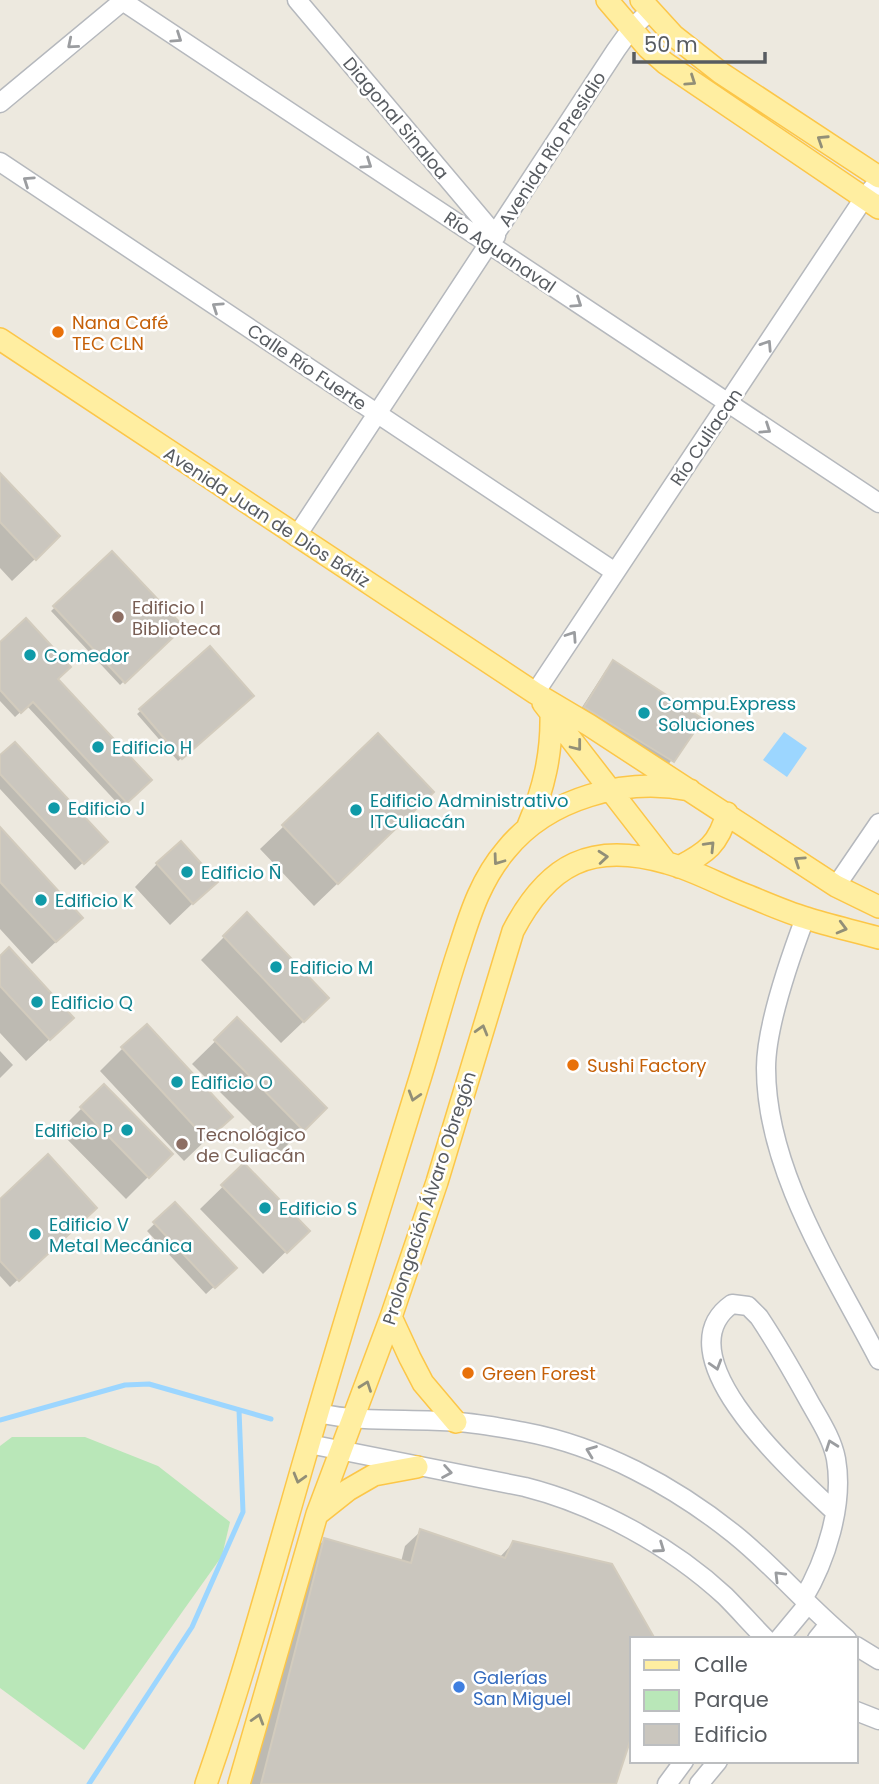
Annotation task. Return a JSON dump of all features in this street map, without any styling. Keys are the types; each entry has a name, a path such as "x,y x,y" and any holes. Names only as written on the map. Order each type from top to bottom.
{"main road":[{"path":"607,0 665,63 872,203"},
{"path":"645,5 674,36 721,73 879,179"},
{"name":"Avenida Juan de Dios Bátiz","path":"0,339 535,693 727,813 836,886 879,907"},
{"name":"Avenida Juan de Dios Bátiz","path":"535,693 609,791 672,864"},
{"path":"528,827 548,771 552,742 551,713"},
{"path":"206,1784 235,1699 444,992 474,905 505,850 528,827 562,807 609,791 655,785 690,790"},
{"path":"672,864 700,855 712,845 722,832 727,813"},
{"name":"Prolongación Álvaro Obregón","path":"239,1784 317,1514 391,1317 441,1169 501,966 520,916 545,882 564,867 582,859 625,856 672,864 805,918 879,938"},
{"path":"391,1317 424,1383 456,1422"},
{"path":"317,1514 348,1490 374,1475 417,1467"}],"street":[{"name":"Río Aguanaval","path":"123,0 493,241 728,404 879,503"},
{"path":"0,103 123,0"},
{"name":"Diagonal Sinaloa","path":"297,0 493,241"},
{"name":"Avenida Río Presidio","path":"296,537 376,413 493,241 645,5"},
{"name":"Calle Río Fuerte","path":"0,162 615,572"},
{"name":"Río Culiacan","path":"535,693 728,404 872,203 879,179"},
{"path":"836,886 879,823"},
{"path":"805,918 795,945 769,1043 766,1066 771,1109 778,1149 790,1183 811,1230 879,1360"},
{"path":"780,1637 805,1602 832,1530 835,1512 836,1458 827,1432 759,1317 748,1306 732,1304 721,1314 712,1335 712,1350 717,1370 726,1390 743,1417 773,1451 835,1512"},
{"path":"318,1413 354,1418 456,1422 549,1437 610,1459 677,1493 734,1534 845,1637"},
{"path":"309,1444 557,1495 614,1519 653,1543 724,1595 764,1637"},
{"path":"819,1637 829,1624"},
{"path":"858,1647 879,1660"},
{"path":"858,1712 879,1720"},
{"path":"667,1784 683,1763"},
{"path":"699,1784 716,1763"}],"green space":[{"path":"12,1437 85,1437 158,1466 230,1522 222,1556 84,1750 0,1688 0,1446"}],"water":[{"path":"784,732 807,748 787,777 763,760"}],"building":[{"path":"0,473 60,536 36,560 0,522"},
{"name":"Edificio I Biblioteca","path":"112,551 184,627 125,683 53,606"},
{"path":"26,618 71,667 58,679 152,780 127,803 33,702 21,713 0,690 0,642"},
{"path":"210,646 254,696 182,759 139,709"},
{"name":"Compu.Express Soluciones","path":"613,660 703,719 674,762 584,707"},
{"name":"Edificio Administrativo ITCuliacán","path":"378,733 434,792 338,884 282,825"},
{"name":"Edificio J","path":"15,742 108,842 84,864 0,774 0,755"},
{"name":"Edificio K","path":"0,827 83,918 56,942 0,882"},
{"name":"Edificio Ñ","path":"181,841 218,882 193,904 156,863"},
{"name":"Edificio M","path":"247,912 329,998 304,1022 223,936"},
{"name":"Edificio Q","path":"9,947 74,1018 50,1040 0,986 0,956"},
{"path":"237,1017 327,1108 304,1131 214,1040"},
{"name":"Edificio O","path":"147,1024 233,1117 207,1140 121,1047"},
{"name":"Edificio P","path":"104,1084 173,1154 149,1178 80,1107"},
{"name":"Edificio V Metal Mecánica","path":"48,1154 97,1208 19,1281 0,1261 0,1199"},
{"name":"Edificio S","path":"244,1163 310,1231 287,1253 221,1185"},
{"path":"175,1202 237,1268 215,1288 153,1222"},
{"name":"Galerías San Miguel","path":"420,1529 505,1558 513,1541 612,1564 654,1637 630,1637 630,1741 616,1784 261,1784 324,1538 411,1563"}],"waterway":[{"path":"0,1420 125,1385 149,1384 271,1419"},
{"path":"89,1784 192,1627 243,1512 239,1410"}],"place":[{"name":"Nana Café TEC CLN","path":"58,332"},
{"name":"Edificio I Biblioteca","path":"118,617"},
{"name":"Comedor","path":"30,655"},
{"name":"Compu.Express Soluciones","path":"644,713"},
{"name":"Edificio H","path":"98,747"},
{"name":"Edificio J","path":"54,808"},
{"name":"Edificio Administrativo ITCuliacán","path":"356,810"},
{"name":"Edificio Ñ","path":"187,872"},
{"name":"Edificio K","path":"41,900"},
{"name":"Edificio M","path":"276,967"},
{"name":"Edificio Q","path":"37,1002"},
{"name":"Sushi Factory","path":"573,1065"},
{"name":"Edificio O","path":"177,1082"},
{"name":"Edificio P","path":"127,1130"},
{"name":"Tecnológico de Culiacán","path":"182,1144"},
{"name":"Edificio S","path":"265,1208"},
{"name":"Edificio V Metal Mecánica","path":"35,1234"},
{"name":"Green Forest","path":"468,1373"},
{"name":"Galerías San Miguel","path":"459,1687"}]}
